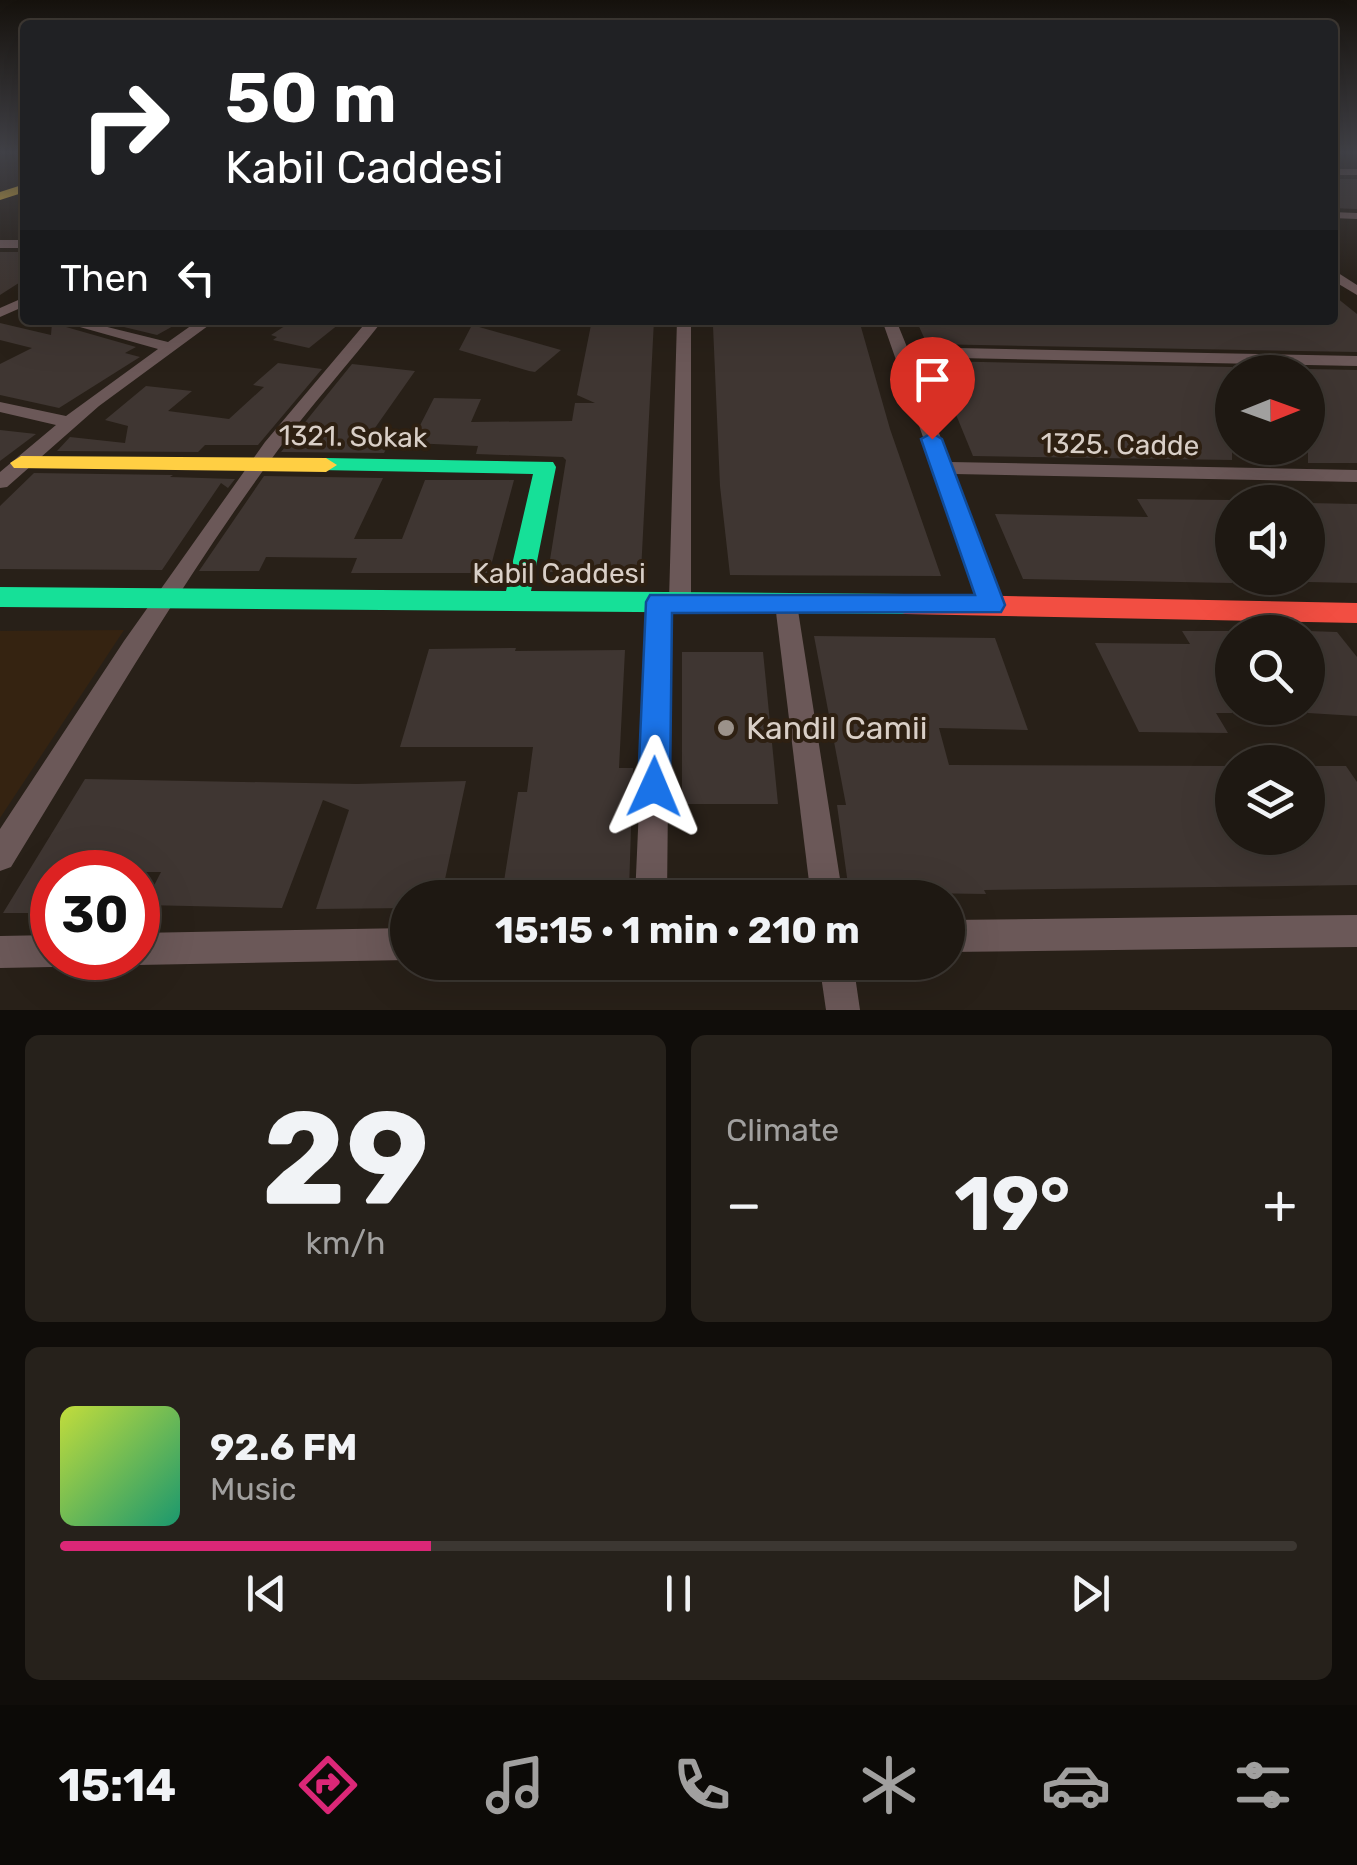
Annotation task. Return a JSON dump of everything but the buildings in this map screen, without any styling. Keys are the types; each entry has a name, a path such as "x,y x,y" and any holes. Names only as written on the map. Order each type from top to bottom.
{"main road":[{"name":"1321. Sokak","path":"21,462 546,467 516,603"},
{"name":"Kabil Caddesi","path":"0,597 992,605 1357,613"}],"street":[{"path":"82,325 168,347"},
{"path":"0,482 67,422 201,325"},
{"path":"0,856 164,601 258,465 305,402 372,325"},
{"path":"652,880 684,325"},
{"path":"891,325 992,605"},
{"path":"900,352 1357,361"},
{"path":"0,407 67,422"},
{"name":"1325. Cadde","path":"942,468 1357,476"},
{"path":"786,604 825,880"},
{"path":"965,936 1357,931"},
{"path":"160,949 390,944"},
{"path":"0,952 30,951"},
{"path":"839,980 843,1010"}],"shaded area":[{"path":"124,630 0,818 0,631"}],"traffic: fast":[{"path":"326,465 545,467 516,603"},
{"path":"0,597 905,604"}],"traffic: slow":[{"path":"21,463 326,465"}],"traffic: jam":[{"path":"905,604 1357,613"}],"place":[{"name":"Kandil Camii","path":"726,728"}],"route":[{"path":"654,787 659,602 992,605 932,439"}]}
